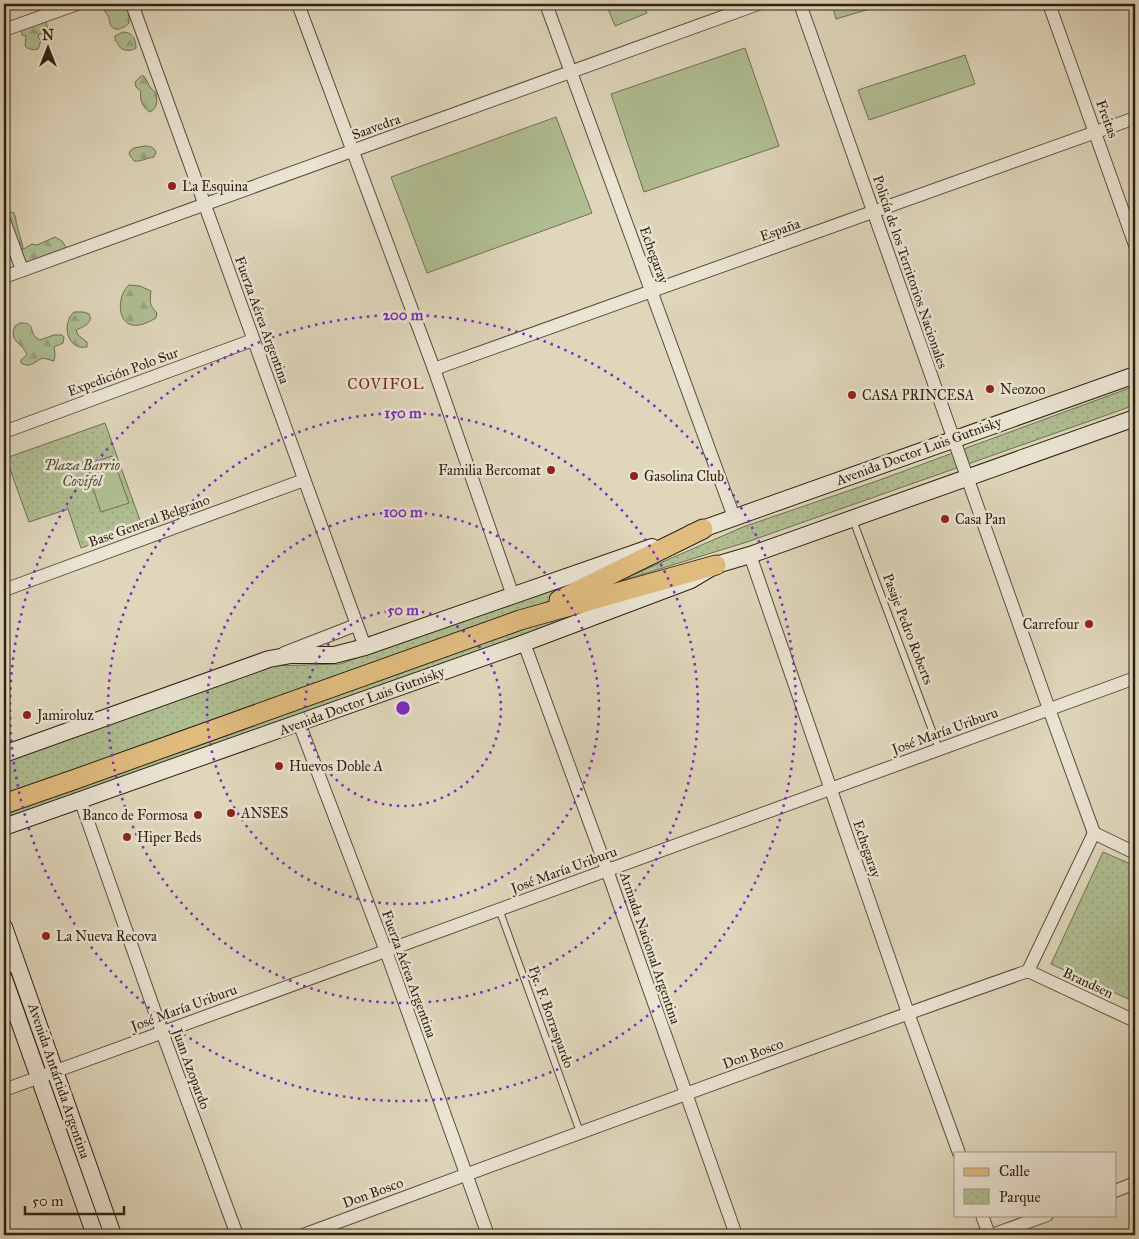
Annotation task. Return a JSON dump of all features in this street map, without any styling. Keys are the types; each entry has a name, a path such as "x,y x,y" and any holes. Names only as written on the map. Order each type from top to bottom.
{"main road":[{"name":"Avenida Doctor Luis Gutnisky","path":"4,754 269,659 291,655 334,655 365,647 1135,375"},
{"name":"Avenida Doctor Luis Gutnisky","path":"4,804 520,620 750,555 1135,418"},
{"name":"Avenida Doctor Luis Gutnisky","path":"520,620 703,529"},
{"name":"Avenida Doctor Luis Gutnisky","path":"4,827 524,643 691,580 716,565"},
{"name":"Avenida Antártida Argentina","path":"4,927 10,966 55,1071 113,1235"},
{"name":"Avenida Antártida Argentina","path":"4,979 94,1235"}],"street":[{"path":"4,30 77,4"},
{"name":"Fuerza Aérea Argentina","path":"132,4 365,647"},
{"path":"298,4 434,369 513,596"},
{"name":"Echegaray","path":"546,4 734,517"},
{"name":"Saavedra","path":"4,277 758,4"},
{"name":"Policía de los Territorios Nacionales","path":"800,4 1094,833"},
{"name":"Freitas","path":"1049,4 1135,245"},
{"name":"España","path":"434,369 1135,118"},
{"path":"4,220 22,270"},
{"name":"Expedición Polo Sur","path":"4,432 253,340"},
{"name":"Base General Belgrano","path":"4,590 304,480"},
{"name":"Echegaray","path":"750,555 908,1013 959,1152"},
{"path":"269,659 356,625"},
{"name":"Armada Nacional Argentina","path":"524,643 607,870 736,1235"},
{"name":"José María Uriburu","path":"4,1090 1135,678"},
{"name":"Fuerza Aérea Argentina","path":"300,723 386,951 488,1235"},
{"name":"Juan Azopardo","path":"80,799 162,1032 237,1235"},
{"path":"1028,971 1094,833 1135,853"},
{"name":"Don Bosco","path":"303,1235 580,1132 1028,971"},
{"name":"Brandsen","path":"1028,971 1135,1021"},
{"path":"1116,1190 1135,1183"},
{"path":"982,1216 991,1235 1044,1216"}],"lane":[{"name":"Pasaje Pedro Roberts","path":"853,518 939,749"},
{"name":"Pje. F. Borraspardo","path":"499,910 580,1132"}],"green space":[{"path":"85,4 127,4 129,23 123,28 115,29 102,7 91,8"},
{"path":"606,4 643,4 647,13 615,26"},
{"path":"832,4 882,4 883,5 836,19"},
{"path":"59,14 59,17 47,21 48,33 39,34 38,37 41,41 38,49 31,49 25,46 26,36 22,35 21,26"},
{"path":"123,32 129,33 133,37 136,48 128,50 119,46 115,36"},
{"path":"745,48 779,146 644,192 611,94"},
{"path":"965,55 975,84 869,120 858,90"},
{"path":"141,76 144,76 149,86 156,93 156,106 150,112 141,100 141,91 136,87 135,82"},
{"path":"556,117 592,213 427,273 391,177"},
{"path":"145,146 155,150 154,157 134,161 129,154 130,151 134,148"},
{"path":"11,212 14,213 16,219 23,247 22,250 32,244 37,245 55,237 62,241 67,249 25,266 4,215"},
{"path":"129,285 140,286 151,291 150,298 153,308 157,313 156,318 136,325 125,321 120,305 123,293"},
{"path":"74,312 89,314 89,322 76,330 78,335 87,342 87,347 75,345 68,335 68,323"},
{"path":"20,323 29,325 35,337 40,340 54,335 62,335 64,337 63,343 54,347 54,361 43,358 30,365 21,363 21,360 27,355 13,336 15,326"},
{"path":"1135,386 1135,405 747,542 614,583 743,527 874,482"},
{"name":"Plaza Barrio Covifol","path":"105,423 142,526 81,548 68,509 29,522 6,458"},
{"path":"112,456 129,503 101,512 85,465"},
{"path":"631,560 479,635 680,578 533,633 4,823 4,762 270,666 340,664"},
{"path":"1103,852 1135,866 1135,1002 1051,964"}],"place":[{"name":"La Esquina","path":"172,186"},
{"name":"Neozoo","path":"990,389"},
{"name":"CASA PRINCESA","path":"852,395"},
{"name":"Familia Bercomat","path":"551,470"},
{"name":"Gasolina Club","path":"634,476"},
{"name":"Casa Pan","path":"945,519"},
{"name":"Carrefour","path":"1089,624"},
{"name":"Jamiroluz","path":"27,715"},
{"name":"Huevos Doble A","path":"279,766"},
{"name":"ANSES","path":"231,813"},
{"name":"Banco de Formosa","path":"198,815"},
{"name":"Hiper Beds","path":"127,837"},
{"name":"La Nueva Recova","path":"46,936"}],"district":[{"name":"COVIFOL","path":"386,384"}]}
